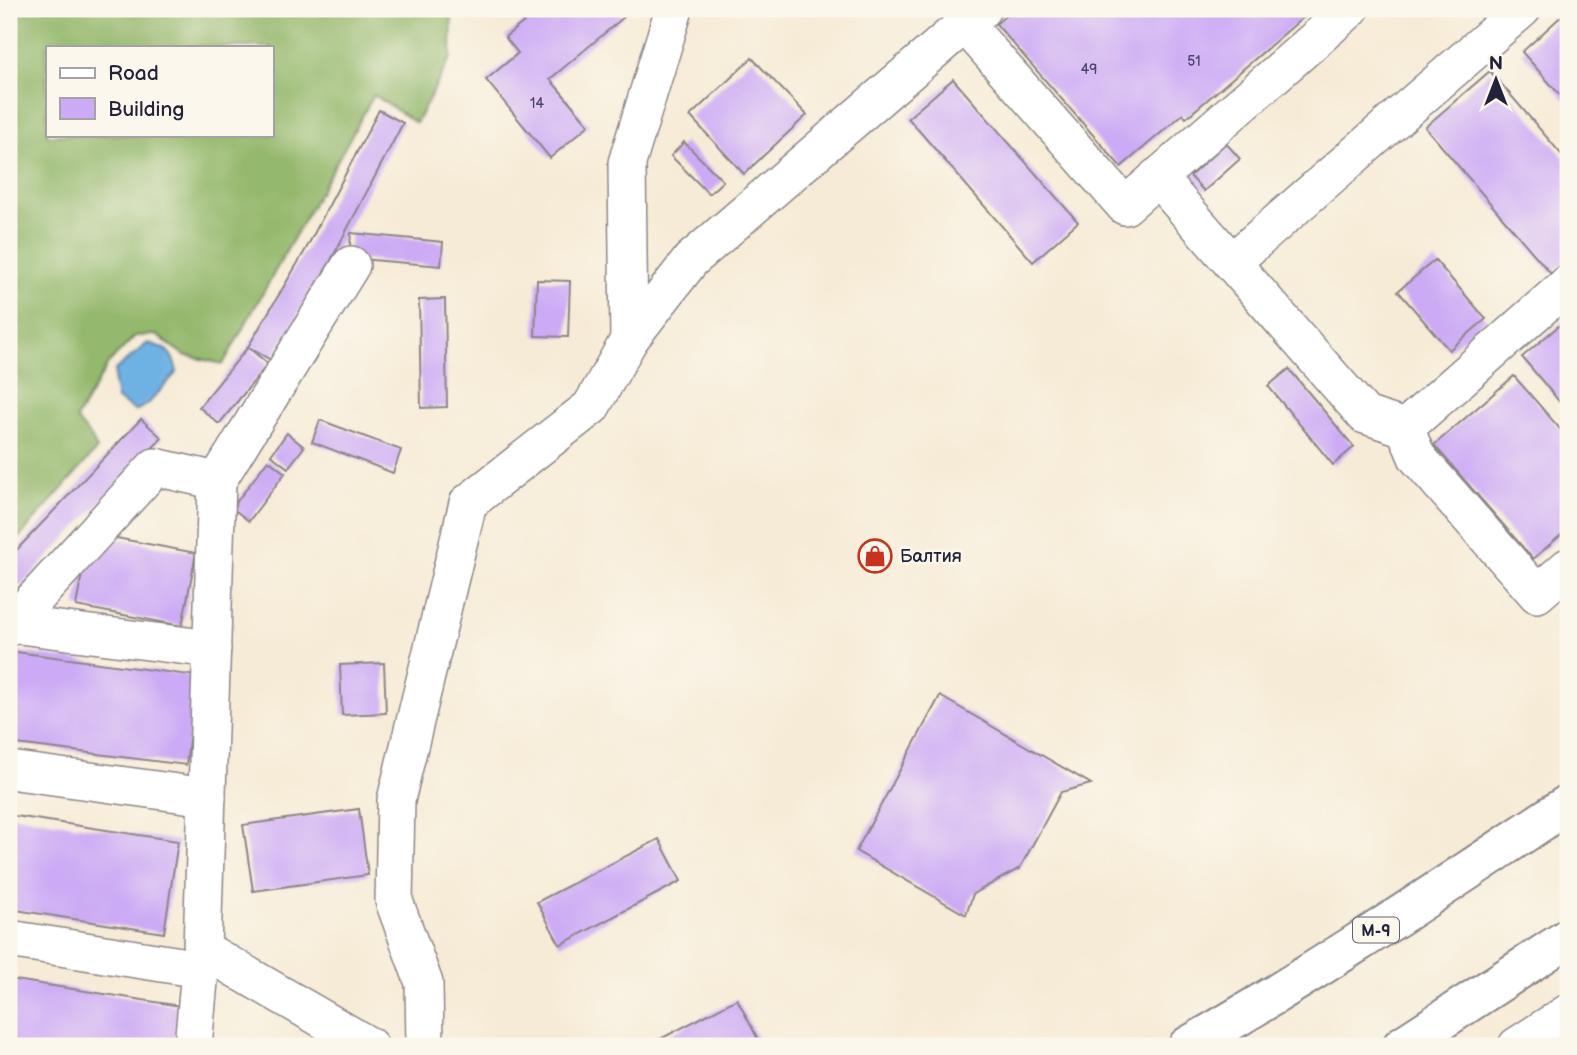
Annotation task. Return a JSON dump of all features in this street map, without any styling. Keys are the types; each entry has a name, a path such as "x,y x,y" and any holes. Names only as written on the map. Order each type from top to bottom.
{"highway":[{"name":"М-9","path":"1188,1046 1244,1014 1568,804"},
{"path":"1402,1046 1568,938"}],"street":[{"path":"629,340 627,163 674,9"},
{"path":"425,1046 424,983 394,901 396,800 468,503 591,407 629,340 691,260 974,16 1125,206 1350,9"},
{"path":"1232,262 1522,9"},
{"path":"1157,177 1366,415 1405,428"},
{"path":"193,1046 201,959 217,481 351,265"},
{"path":"1405,428 1568,284"},
{"path":"1405,428 1416,457 1537,594 1568,567"},
{"path":"10,625 156,467 217,481"},
{"path":"10,625 212,649"},
{"path":"9,770 207,797"},
{"path":"9,939 201,959 369,1046"},
{"path":"1517,1046 1568,1013"}],"green space":[{"path":"9,9 452,9 451,57 416,123 374,95 223,364 184,355 156,335 135,336 108,364 76,419 97,449 9,549"}],"water":[{"path":"148,343 168,352 177,372 148,404 135,411 117,399 115,370"}],"building":[{"path":"515,9 617,9 624,17 550,79 589,125 550,158 486,80 518,53 505,37 525,21"},
{"path":"1013,9 1313,9 1186,118 1183,114 1121,167 996,24"},
{"path":"1568,10 1568,104 1522,52"},
{"path":"752,58 807,115 744,174 690,116"},
{"path":"1490,71 1568,162 1568,259 1551,274 1425,127"},
{"path":"953,79 1078,222 1033,262 908,118"},
{"path":"379,110 403,123 330,262 271,360 248,347 306,249"},
{"path":"684,142 723,181 709,194 671,156"},
{"path":"1226,143 1240,159 1204,191 1190,176"},
{"path":"351,233 443,242 441,266 349,258"},
{"path":"1435,260 1486,319 1449,350 1398,291"},
{"path":"537,280 570,281 568,337 535,336"},
{"path":"445,299 447,407 421,408 419,300"},
{"path":"1568,318 1568,412 1522,357"},
{"path":"248,347 268,364 219,424 199,407"},
{"path":"1289,369 1354,447 1333,465 1268,386"},
{"path":"1514,376 1568,438 1568,529 1533,559 1434,445"},
{"path":"141,419 162,438 9,598 9,558"},
{"path":"320,420 401,450 393,473 312,442"},
{"path":"287,433 304,447 288,468 271,455"},
{"path":"268,460 285,473 249,521 232,508"},
{"path":"111,537 196,553 182,626 76,606 84,563"},
{"path":"9,651 197,676 186,765 9,743"},
{"path":"384,663 386,713 342,715 340,665"},
{"path":"940,696 1091,784 1061,792 1020,868 973,894 966,915 856,851"},
{"path":"359,809 368,875 253,891 243,825"},
{"path":"9,815 178,841 164,933 9,909"},
{"path":"659,839 681,881 560,945 537,902"},
{"path":"9,979 181,1006 174,1046 9,1046"},
{"path":"737,999 761,1045 647,1046"}],"place":[{"name":"Балтия","path":"875,556"}]}
